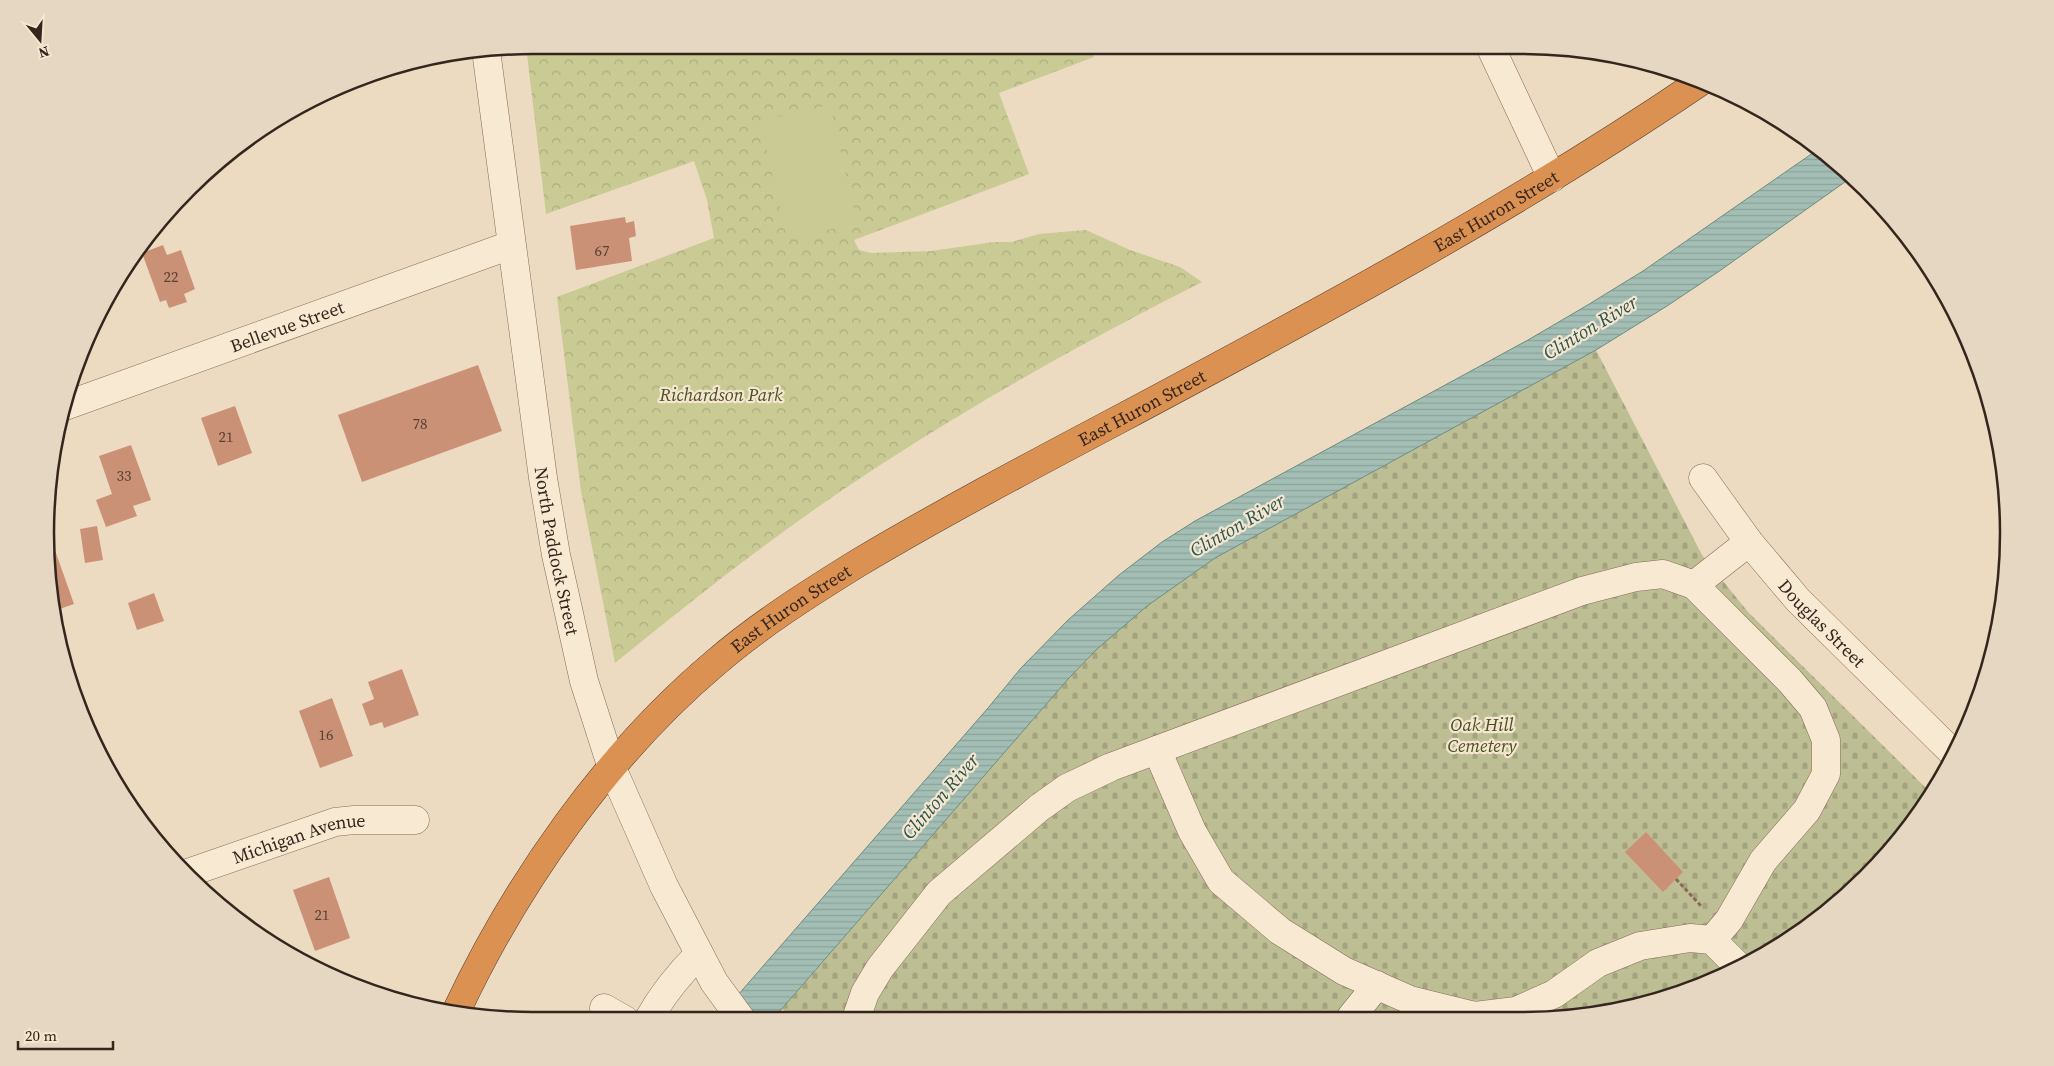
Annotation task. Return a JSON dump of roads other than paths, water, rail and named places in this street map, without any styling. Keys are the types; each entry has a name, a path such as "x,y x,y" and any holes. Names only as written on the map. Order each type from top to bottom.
{"highway":[{"name":"East Huron Street","path":"459,1006 492,941 520,895 570,823 612,768 644,732 714,664 808,594 918,527 1370,285 1504,208 1694,86"}],"street":[{"path":"1494,54 1552,178"},
{"name":"North Paddock Street","path":"487,56 543,478 556,556 584,682 612,768 664,886 714,982 736,1012"},
{"name":"Bellevue Street","path":"72,404 511,245"},
{"name":"Douglas Street","path":"1703,478 1749,542 1798,600 1949,749"},
{"path":"1694,585 1749,542"},
{"path":"858,1012 865,993 880,968 939,893 1039,808 1067,788 1111,767 1582,591 1636,577 1663,574 1694,585 1790,681 1813,708 1826,740 1826,774 1807,810 1763,861 1729,920 1717,934 1640,946 1598,962 1554,994 1516,1011 1508,1012"},
{"path":"1157,750 1192,832 1221,881 1280,931 1344,971 1410,1000 1459,1012"},
{"name":"Michigan Avenue","path":"193,871 335,822 354,820 415,820"},
{"path":"1717,934 1735,962"},
{"path":"653,1012 678,975 699,954"},
{"path":"1356,1012 1377,985"}],"water":[{"name":"Clinton River","path":"1813,153 1846,181 1718,272 1596,350 1215,558 1147,606 1096,650 1069,678 779,1012 723,1012 1021,668 1068,620 1119,575 1162,542 1195,521 1528,340 1643,271"}],"park label":[{"name":"Richardson Park","path":"721,394"},
{"name":"Oak Hill Cemetery","path":"1482,734"}]}
